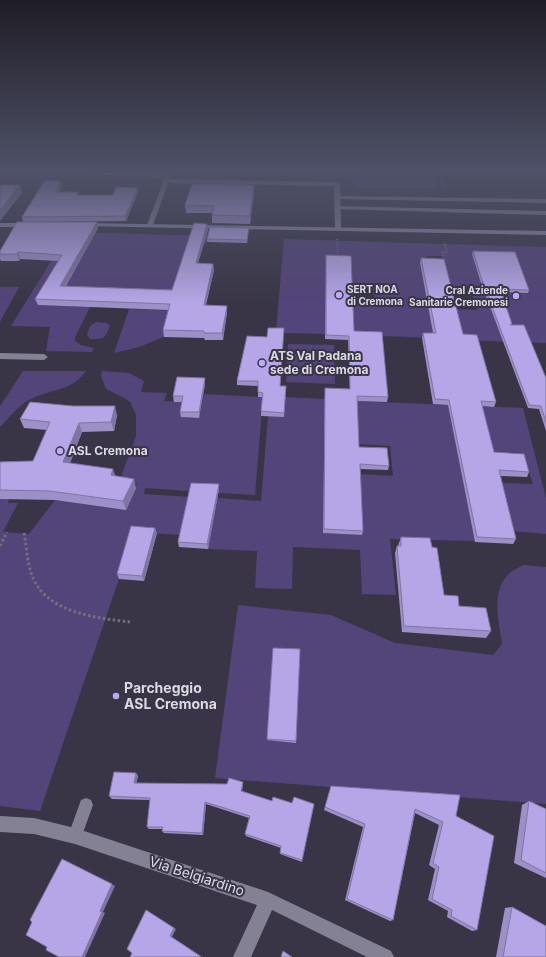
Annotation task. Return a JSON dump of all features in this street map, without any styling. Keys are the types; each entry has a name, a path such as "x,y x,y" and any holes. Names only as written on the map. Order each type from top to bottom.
{"street":[{"path":"150,225 154,215"},
{"path":"337,215 338,228"},
{"path":"0,225 32,225"},
{"path":"79,225 338,228 546,233"},
{"path":"0,356 44,357"},
{"name":"Via Belgiardino","path":"0,824 34,826 75,836 268,900 385,957"},
{"path":"242,957 268,900"}],"lane":[{"path":"75,836 86,805"}],"path":[{"path":"441,230 447,253 442,252 443,256"},
{"path":"0,546 8,532"},
{"path":"24,533 33,580 42,594 64,608 105,620 130,622"}],"shaded area":[{"path":"69,232 209,236 206,244 190,244 173,297 62,292 91,241 38,305 90,307 75,337 75,341 81,345 94,348 92,352 46,351 50,327 11,326"},
{"path":"284,239 546,247 546,343 462,340 454,309 477,310 470,287 451,286 442,256 426,256 427,263 420,263 434,338 353,335 352,304 375,305 373,287 351,286 326,260 325,334 284,333 276,331"},
{"path":"0,287 19,287 0,322"},
{"path":"129,309 189,311 164,337 139,347 114,353"},
{"path":"96,322 107,323 110,326 105,336 98,339 90,339 87,335 90,326"},
{"path":"288,344 334,345 335,384 286,382"},
{"path":"23,371 86,371 80,378 67,387 37,396 25,402 0,427 0,406"},
{"path":"102,371 129,373 144,381 141,392 167,393 164,401 184,402 181,417 199,418 204,394 263,397 255,495 219,493 214,489 195,488 189,491 145,488 144,494 190,497 181,535 133,532 119,579 40,811 0,806 0,499 9,499 8,503 18,503 3,532 29,534 55,500 126,509 137,484 124,479 122,474 136,436 136,415 130,402 106,389 101,376"},
{"path":"285,397 325,399 324,533 362,535 359,474 393,476 390,446 358,444 356,401 448,405 475,541 390,539 396,595 362,594 360,550 293,547 292,589 255,588 257,551 208,549 217,498 261,501 268,416"},
{"path":"479,406 523,408 546,498 546,534 510,531 498,483 533,484 523,453 490,451"},
{"path":"523,565 546,567 546,804 215,778 238,605 331,615 395,643 493,655 502,644 497,607 500,588 510,573"}],"building":[{"path":"23,215 126,215 125,216 22,217"},
{"path":"212,215 250,215 250,216"},
{"path":"17,222 97,222 60,286 172,290 194,223 207,224 196,263 213,264 204,305 227,306 222,333 163,330 170,304 35,299 62,255 18,252 17,254 0,254 0,251"},
{"path":"210,227 249,228 247,240 207,239"},
{"path":"473,251 515,252 529,290 500,289 512,324 510,325 524,325 546,378 546,422 541,406 529,405 481,277"},
{"path":"326,255 351,256 354,331 382,332 388,397 357,396 359,447 387,448 389,466 360,464 363,531 324,529 325,388 350,389 349,336 326,335"},
{"path":"421,258 444,259 463,334 477,335 496,402 481,401 494,452 524,454 529,472 499,470 516,539 477,537 449,400 435,399 423,333 436,333"},
{"name":"ATS Val Padana sede di Cremona","path":"268,328 284,328 280,386 286,386 284,413 261,411 263,393 258,392 258,381 237,381 247,336 267,337"},
{"path":"177,377 205,378 199,412 180,412 183,396 173,396"},
{"name":"ASL Cremona","path":"30,402 73,406 115,406 111,422 79,423 63,462 113,469 111,475 134,479 123,501 50,491 0,490 0,462 33,461 50,422 20,419"},
{"path":"191,483 219,484 207,544 178,542"},
{"path":"131,526 155,528 142,576 117,574"},
{"path":"401,537 430,538 432,547 437,548 444,595 458,596 459,606 486,608 491,631 404,626 397,546 401,546"},
{"path":"273,648 300,649 296,741 267,739"},
{"path":"114,772 136,773 134,783 227,784 229,778 243,782 241,791 272,801 273,797 292,803 294,797 314,804 302,860 280,853 281,846 245,834 250,816 205,802 202,833 162,831 163,827 147,827 150,798 109,796"},
{"path":"331,786 460,795 456,816 494,836 477,930 451,916 452,910 432,899 439,867 433,863 443,822 415,809 393,920 347,899 365,824 325,807"},
{"path":"529,801 546,809 546,873 521,860"},
{"path":"62,859 112,884 100,911 102,912 82,957 59,957 46,950 47,947 26,935 32,922 30,920"},
{"path":"512,907 546,926 546,957 503,957"},
{"path":"146,910 174,928 170,936 200,957 130,957 132,953 127,949"},
{"path":"283,951 292,957 281,957"}],"place":[{"name":"SERT NOA di Cremona","path":"339,295"},
{"name":"Cral Aziende Sanitarie Cremonesi","path":"516,296"},
{"name":"ATS Val Padana sede di Cremona","path":"262,363"},
{"name":"ASL Cremona","path":"60,451"},
{"name":"Parcheggio ASL Cremona","path":"116,696"}]}
